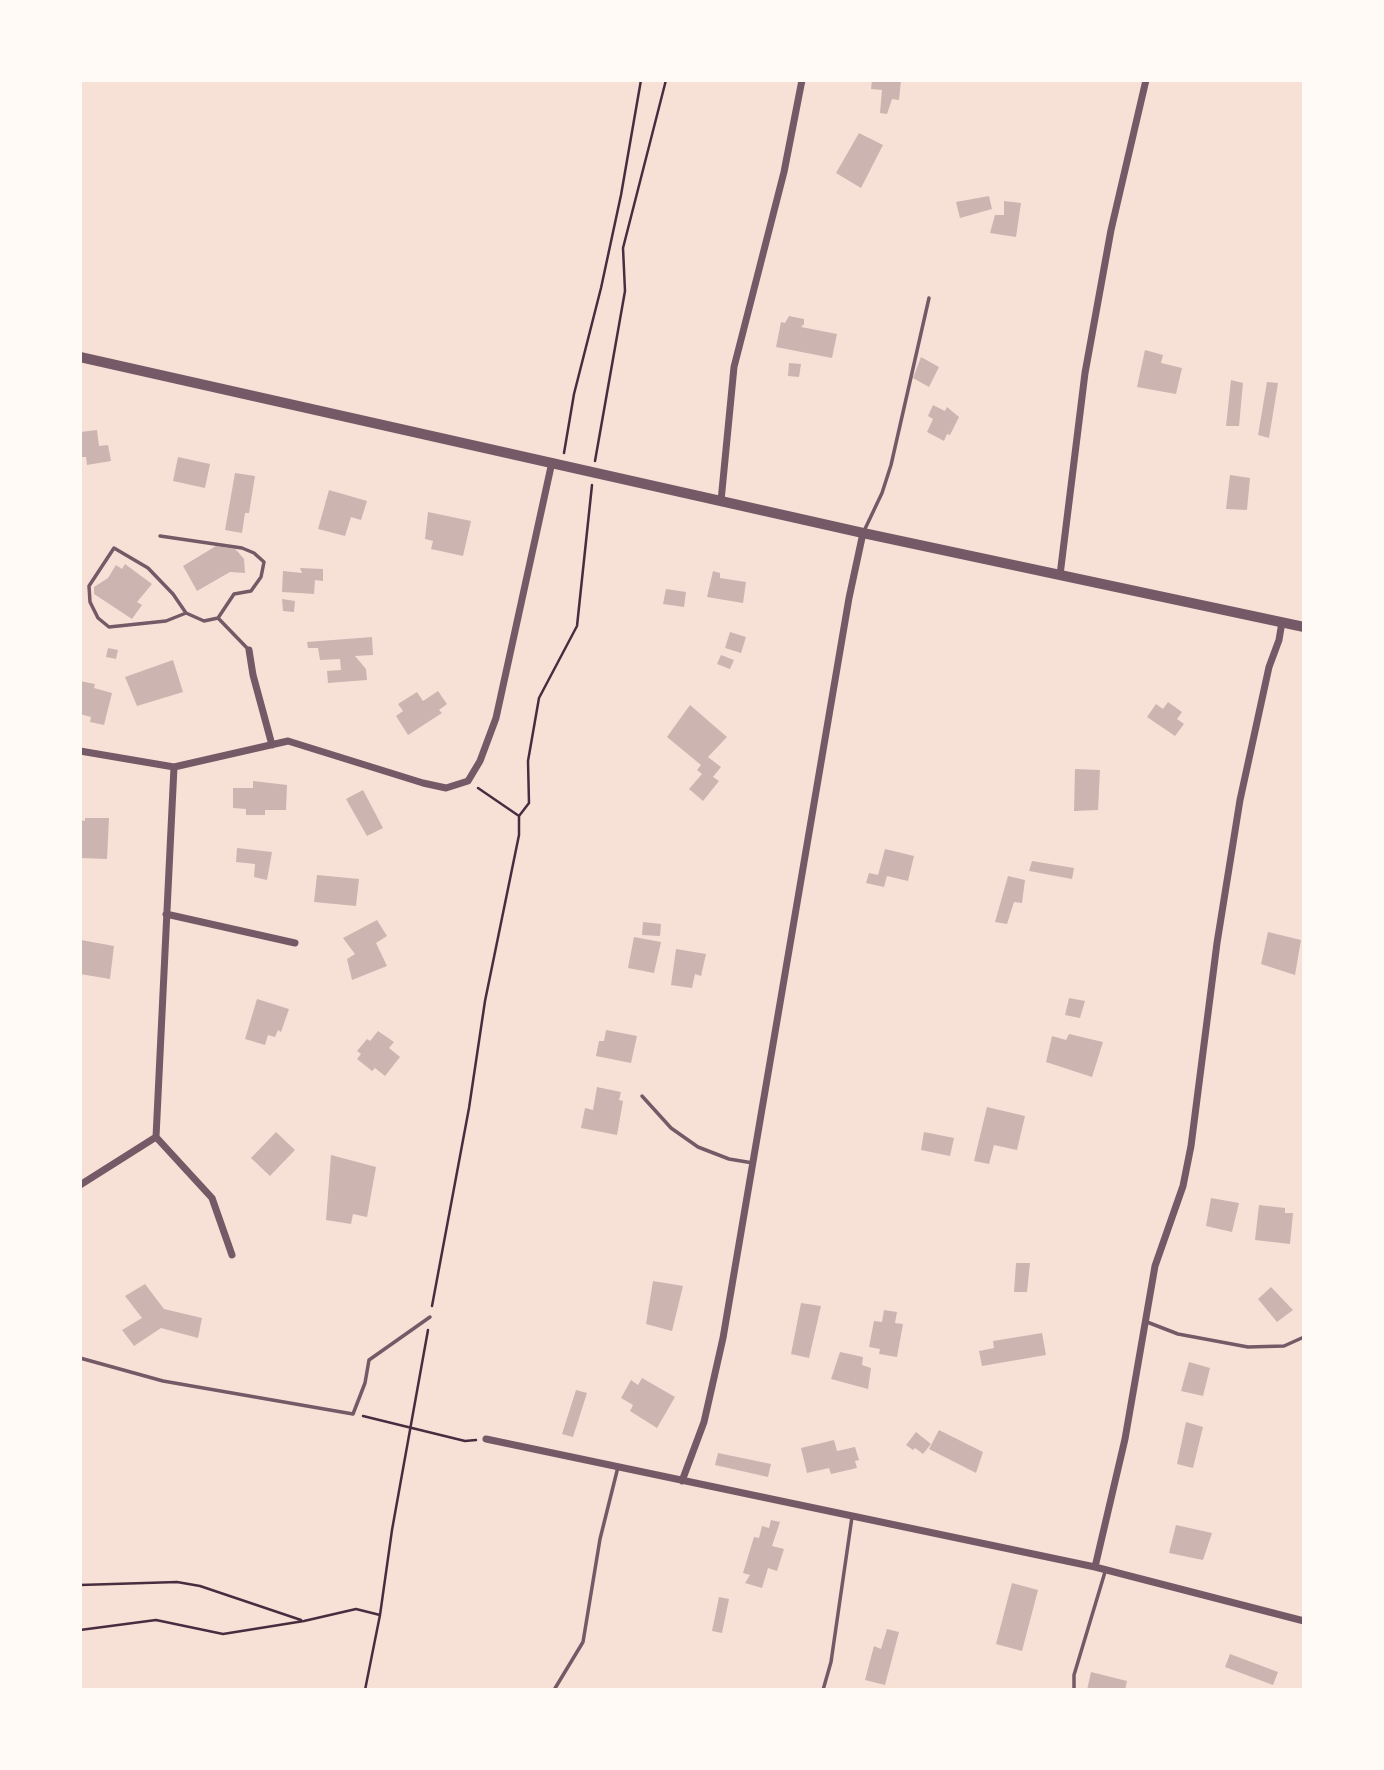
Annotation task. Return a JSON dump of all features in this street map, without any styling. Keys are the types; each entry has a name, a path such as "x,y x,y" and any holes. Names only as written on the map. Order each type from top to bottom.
{"street":[{"path":"721,501 734,367 784,172 802,80"},
{"path":"1059,575 1085,373 1111,230 1146,80"},
{"path":"80,357 863,533 1304,627"},
{"path":"80,751 174,767 288,741 423,783 446,788 468,781 480,761 496,718 557,463"},
{"path":"682,1481 711,1396 800,896 849,598 863,533"},
{"path":"1094,1567 1125,1439 1155,1266 1183,1186 1191,1146 1217,943 1238,813 1269,667 1279,640 1282,622"},
{"path":"249,650 272,745"},
{"path":"174,767 156,1137 212,1198 232,1255"},
{"path":"166,914 295,943"},
{"path":"80,1185 156,1137"},
{"path":"486,1439 1094,1567 1304,1621"}],"lane":[{"path":"863,533 882,493 891,465 929,298"},
{"path":"160,536 242,548 254,553 264,562 261,577 251,591 234,594 218,618 204,621 186,613 173,594 148,568 114,548 89,586 90,602 98,618 109,627 166,621 186,613"},
{"path":"218,618 249,650"},
{"path":"642,1096 671,1128 698,1147 729,1159 752,1163"},
{"path":"80,1357 163,1381 353,1413 365,1383 369,1360 430,1317"},
{"path":"1147,1322 1178,1334 1248,1347 1284,1346 1304,1337"},
{"path":"554,1689 583,1643 600,1539 618,1467"},
{"path":"823,1689 831,1661 852,1517"},
{"path":"1074,1688 1074,1675 1106,1570"}],"path":[{"path":"557,463 601,288 641,80"},
{"path":"365,1689 469,1108 485,1001 519,835 519,817 529,803 528,761 539,698 577,625 594,471 625,291 623,248 666,80"},
{"path":"468,781 519,817"},
{"path":"353,1413 465,1441 486,1439"},
{"path":"80,1584 177,1583 200,1586 304,1621"},
{"path":"80,1630 156,1620 223,1634 304,1621 356,1609 380,1615"}],"building":[{"path":"872,80 901,80 899,100 892,99 887,114 880,113 882,90 871,89"},
{"path":"859,133 883,145 861,188 836,173"},
{"path":"989,196 992,209 960,218 956,202"},
{"path":"1004,201 1021,203 1016,237 990,233 995,215 1004,215"},
{"path":"789,316 804,319 801,327 837,334 832,358 776,347 781,322 785,323"},
{"path":"1145,350 1163,355 1161,363 1182,368 1176,394 1137,387"},
{"path":"921,357 939,367 929,387 913,378"},
{"path":"789,363 801,364 799,377 788,376"},
{"path":"1231,380 1243,383 1239,426 1226,426"},
{"path":"1267,382 1278,383 1269,438 1258,435"},
{"path":"933,405 945,411 947,407 959,417 944,441 927,432 933,419 928,416"},
{"path":"97,430 99,446 108,445 111,461 87,465 86,457 80,457 80,432"},
{"path":"178,457 210,464 205,488 173,481"},
{"path":"235,473 255,476 249,513 245,513 242,533 225,530"},
{"path":"1230,475 1250,478 1247,510 1226,509"},
{"path":"329,490 367,501 361,520 351,517 345,536 318,529"},
{"path":"428,512 471,521 463,556 431,549 433,541 425,539"},
{"path":"216,546 235,549 244,559 245,573 230,572 197,591 183,566"},
{"path":"125,564 152,584 137,602 142,605 132,619 94,594 94,587 108,578 116,565 122,569"},
{"path":"300,568 323,569 323,581 315,580 314,594 282,592 283,571 302,573"},
{"path":"713,571 720,573 720,578 746,582 743,603 707,597"},
{"path":"666,589 686,592 684,607 663,604"},
{"path":"282,599 295,601 294,612 283,611"},
{"path":"730,632 746,637 741,653 725,648"},
{"path":"372,637 373,655 355,656 366,669 367,680 328,683 327,671 341,670 340,659 320,660 318,648 308,648 307,642"},
{"path":"108,648 118,650 116,659 106,657"},
{"path":"721,655 734,660 730,669 717,664"},
{"path":"173,660 183,692 137,706 125,677"},
{"path":"80,681 95,684 94,688 112,693 104,725 90,722 91,717 80,714"},
{"path":"438,691 447,704 439,710 442,713 408,735 396,716 403,711 398,704 417,692 423,701"},
{"path":"1168,702 1182,712 1177,719 1184,724 1175,736 1147,717 1156,704 1163,709"},
{"path":"690,705 727,737 708,757 721,767 713,777 719,781 703,801 689,789 702,774 697,770 701,765 667,737"},
{"path":"1075,769 1100,770 1098,810 1074,811"},
{"path":"253,781 287,785 286,810 265,810 265,815 246,815 246,809 233,808 233,788 253,788"},
{"path":"363,790 383,828 367,836 346,799"},
{"path":"85,818 109,818 107,859 80,858 80,820 85,821"},
{"path":"237,848 272,852 267,880 254,877 255,864 236,862"},
{"path":"885,849 914,856 908,881 887,876 884,887 866,883 869,873 878,875"},
{"path":"1032,861 1074,868 1072,879 1029,871"},
{"path":"317,875 359,879 356,906 314,902"},
{"path":"1008,876 1025,880 1022,903 1014,902 1007,924 995,922"},
{"path":"377,920 387,936 376,943 387,966 352,980 347,959 355,954 343,938"},
{"path":"643,922 661,924 660,936 642,935"},
{"path":"1268,932 1301,940 1295,975 1261,964"},
{"path":"634,937 661,942 654,973 628,968"},
{"path":"81,940 114,946 110,979 80,974"},
{"path":"676,949 706,954 701,976 695,974 692,988 671,985"},
{"path":"1069,998 1085,1001 1080,1018 1065,1015"},
{"path":"257,999 289,1009 281,1032 278,1030 275,1037 268,1035 265,1045 245,1039"},
{"path":"606,1030 637,1036 631,1063 596,1056 599,1041 604,1041"},
{"path":"378,1031 394,1042 389,1048 400,1057 385,1076 375,1068 372,1071 357,1059 361,1054 357,1051"},
{"path":"1069,1034 1103,1042 1092,1077 1046,1062 1052,1036 1066,1040"},
{"path":"597,1087 621,1092 619,1100 623,1101 617,1135 581,1128 585,1108 593,1110"},
{"path":"987,1107 1025,1116 1017,1150 994,1145 989,1164 974,1161"},
{"path":"276,1132 295,1150 270,1176 251,1158"},
{"path":"924,1132 954,1138 950,1156 921,1150"},
{"path":"331,1155 376,1167 367,1217 353,1214 351,1224 326,1220"},
{"path":"1211,1198 1239,1203 1232,1232 1206,1226"},
{"path":"1259,1205 1285,1208 1285,1213 1293,1213 1290,1244 1255,1240"},
{"path":"1016,1263 1030,1263 1027,1292 1014,1292"},
{"path":"653,1281 683,1286 672,1331 646,1324"},
{"path":"145,1284 164,1309 202,1318 198,1338 161,1328 134,1346 122,1330 142,1318 125,1296"},
{"path":"1271,1287 1293,1310 1277,1322 1258,1299"},
{"path":"801,1303 821,1306 809,1358 791,1354"},
{"path":"884,1310 897,1312 895,1323 903,1324 897,1357 879,1354 880,1349 869,1347 874,1321 882,1322"},
{"path":"1042,1333 1046,1355 982,1366 979,1351 994,1348 993,1341"},
{"path":"840,1352 863,1357 862,1365 871,1368 868,1389 831,1379"},
{"path":"1189,1362 1210,1368 1203,1396 1181,1391"},
{"path":"642,1378 675,1397 657,1428 630,1411 633,1405 621,1398 631,1380 638,1385"},
{"path":"576,1390 587,1393 573,1437 562,1434"},
{"path":"1186,1422 1203,1427 1193,1468 1177,1464"},
{"path":"939,1430 983,1452 976,1473 929,1449"},
{"path":"916,1432 931,1444 923,1454 906,1445"},
{"path":"834,1440 837,1451 855,1447 859,1460 855,1461 857,1468 831,1474 829,1468 807,1473 801,1448"},
{"path":"718,1453 771,1464 768,1477 715,1465"},
{"path":"771,1520 780,1522 772,1546 784,1549 777,1571 768,1568 762,1588 745,1583 750,1575 743,1573 754,1537 759,1538 762,1526 769,1528"},
{"path":"1176,1525 1212,1533 1203,1560 1169,1553"},
{"path":"1012,1583 1038,1590 1022,1651 996,1644"},
{"path":"719,1597 729,1599 722,1633 712,1631"},
{"path":"887,1629 899,1632 885,1685 865,1680 874,1646 881,1649"},
{"path":"1230,1654 1278,1672 1273,1685 1225,1667"},
{"path":"1091,1672 1127,1681 1125,1690 1087,1690"}]}
